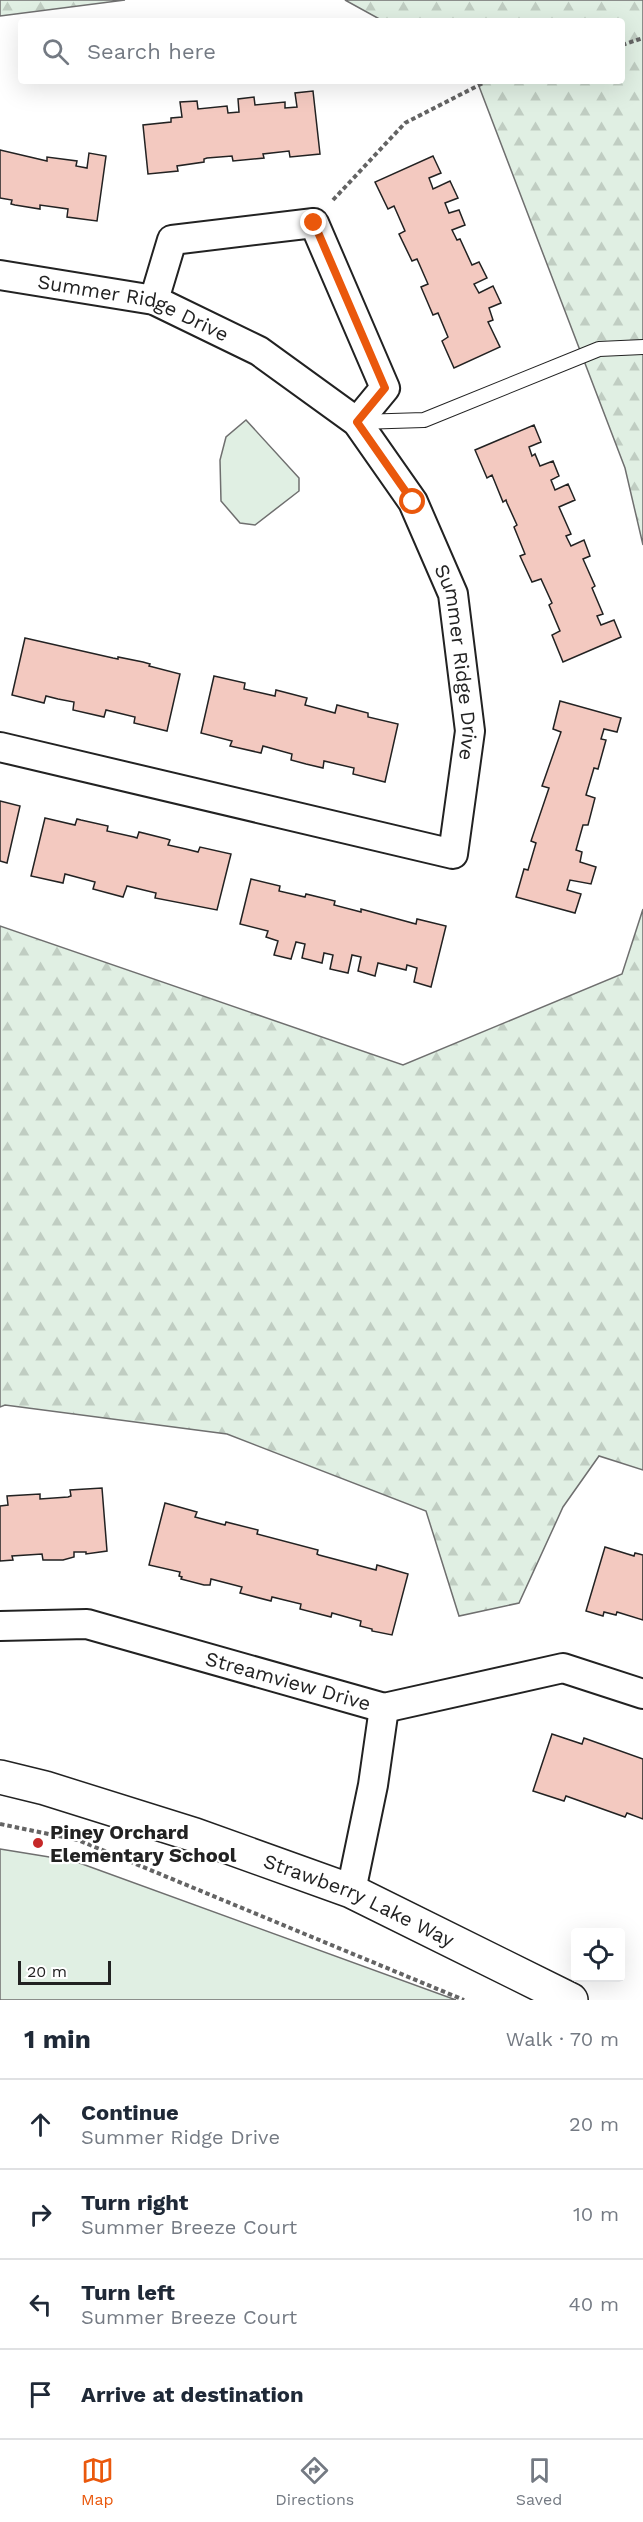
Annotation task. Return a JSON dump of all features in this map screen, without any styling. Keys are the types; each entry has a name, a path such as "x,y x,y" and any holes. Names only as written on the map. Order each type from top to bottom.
{"street":[{"path":"154,300 172,240 314,223 385,388 357,422"},
{"name":"Summer Ridge Drive","path":"0,275 154,300 259,351 357,422 413,502 453,594 470,731 453,854 0,747"},
{"name":"Streamview Drive","path":"0,1626 87,1624 384,1708 563,1668 643,1694"},
{"path":"351,1891 373,1785 384,1708"},
{"name":"Strawberry Lake Way","path":"0,1777 45,1788 195,1835 351,1891 572,2000"}],"lane":[{"path":"357,422 424,420 599,349 643,347"}],"path":[{"path":"625,44 643,38"},
{"path":"314,223 348,182 405,123 481,84"},
{"path":"0,1824 78,1840 464,2000"}],"green space":[{"path":"0,0 125,0 0,16"},
{"path":"345,0 643,0 643,545 625,468 478,84 625,84 625,18 378,18"},
{"path":"246,420 299,478 299,491 255,525 240,523 221,501 220,460 226,437"},
{"path":"643,909 643,1470 599,1456 563,1507 519,1603 459,1616 426,1511 227,1434 5,1405 0,1407 0,926 403,1065 622,974"},
{"path":"0,1849 74,1861 456,2000 0,2000"}],"building":[{"path":"313,91 320,154 290,157 289,151 263,154 264,158 233,161 232,156 207,158 204,162 177,166 178,171 148,174 143,125 171,122 171,118 182,117 180,102 197,101 198,109 227,106 228,113 239,112 238,99 254,97 255,105 285,102 285,108 297,107 295,93"},
{"path":"0,150 47,161 47,157 77,161 76,166 87,168 89,153 106,156 97,221 67,217 68,209 40,205 40,209 15,205 11,204 12,200 0,198"},
{"path":"433,156 441,173 429,178 433,189 450,181 458,198 445,203 449,213 459,210 465,225 452,230 457,240 460,239 472,265 479,262 487,278 474,284 479,293 493,286 501,303 489,308 493,320 488,322 500,347 454,368 442,341 448,337 438,313 433,315 421,287 428,284 417,259 412,261 399,234 405,231 394,206 388,209 375,182"},
{"path":"534,425 541,442 529,447 532,456 535,454 540,466 553,461 559,476 551,480 555,490 568,484 575,500 559,507 571,534 566,536 571,546 584,540 590,556 583,559 595,586 592,588 603,614 597,616 601,625 614,620 621,637 563,662 552,635 560,631 549,605 552,603 541,579 532,582 520,556 525,554 514,527 517,525 506,500 503,502 492,475 487,478 475,450"},
{"path":"25,638 113,658 143,662 150,664 149,666 180,674 167,731 134,723 135,717 106,710 104,717 73,710 74,702 46,696 44,703 12,695"},
{"path":"214,676 245,683 244,689 275,696 276,690 307,698 305,705 335,713 337,705 368,713 368,717 398,724 385,782 353,774 354,768 324,761 323,768 291,760 292,754 263,746 261,753 230,746 232,741 201,733"},
{"path":"560,701 621,718 617,732 604,729 601,739 606,740 598,769 594,768 586,795 595,798 588,825 583,825 576,850 582,852 580,862 596,867 591,884 570,880 567,890 581,894 575,913 516,897 524,869 528,870 536,843 531,841 549,788 542,786 561,732 553,729"},
{"path":"0,801 20,806 7,863 0,861"},
{"path":"45,818 75,825 77,819 108,826 107,831 137,838 139,832 167,839 170,840 168,845 198,852 200,847 231,854 217,910 155,898 156,893 127,886 123,897 93,889 95,882 65,874 63,883 31,876"},
{"path":"251,879 280,886 279,891 335,901 334,905 361,912 361,909 416,924 417,919 446,926 431,987 414,982 417,968 407,965 406,970 378,963 375,976 358,971 361,957 352,955 348,973 330,969 333,955 324,953 322,963 302,958 305,944 296,942 291,959 274,955 278,941 266,937 268,931 240,924"},
{"path":"102,1488 107,1551 86,1554 86,1552 74,1552 74,1557 63,1560 43,1560 42,1554 12,1556 13,1560 0,1561 0,1506 8,1505 7,1496 40,1494 40,1499 68,1497 71,1496 70,1490"},
{"path":"165,1503 197,1512 195,1517 258,1530 257,1534 318,1550 319,1555 376,1570 377,1565 408,1574 392,1635 360,1626 361,1621 332,1613 331,1617 300,1609 301,1604 272,1597 271,1601 240,1593 242,1587 211,1579 210,1585 204,1585 181,1579 180,1572 149,1565"},
{"path":"605,1547 634,1556 635,1553 643,1555 643,1620 617,1612 616,1615 604,1612 603,1616 586,1611"},
{"path":"552,1734 582,1744 584,1738 643,1759 643,1819 627,1813 625,1817 566,1796 564,1801 533,1791"}],"place":[{"name":"Piney Orchard Elementary School","path":"38,1843"}],"route":[{"path":"314,223 385,388 357,422 413,502"}]}
